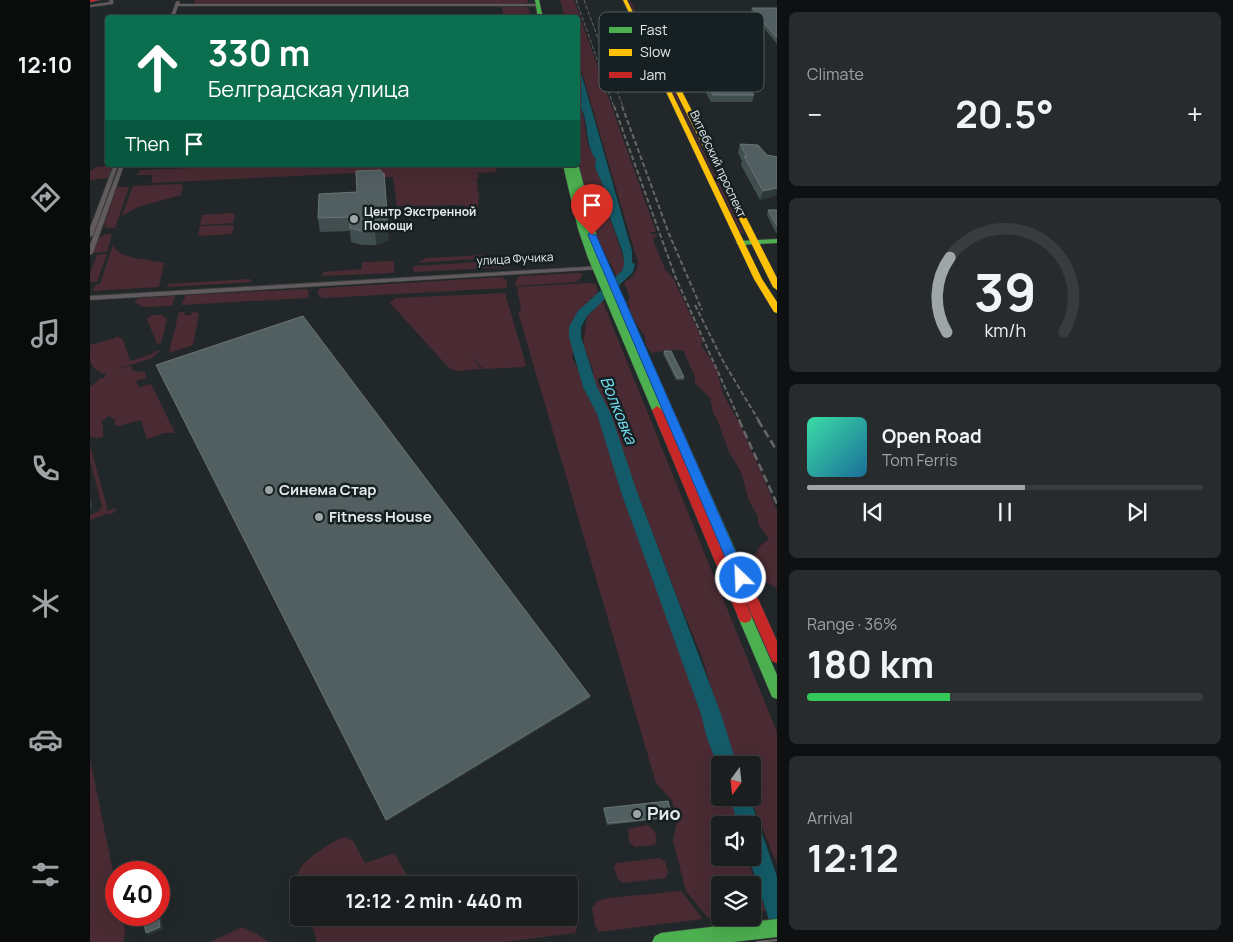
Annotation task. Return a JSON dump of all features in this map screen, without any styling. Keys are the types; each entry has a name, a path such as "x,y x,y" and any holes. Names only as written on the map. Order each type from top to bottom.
{"main road":[{"path":"90,1 98,0"},
{"name":"Витебский проспект","path":"625,0 631,12"},
{"name":"Витебский проспект","path":"633,0 639,12"},
{"path":"535,2 535,15"},
{"path":"535,2 540,15"},
{"name":"Витебский проспект","path":"669,92 740,243 758,279 777,310"},
{"name":"Витебский проспект","path":"679,92 754,243 772,270 777,287"},
{"path":"567,167 582,229 777,657"},
{"path":"575,167 602,273"},
{"path":"740,243 777,243"},
{"path":"615,299 777,692"},
{"path":"661,942 777,928"}],"street":[{"path":"177,15 179,0"},
{"path":"174,15 183,0"},
{"path":"90,6 112,2"},
{"path":"179,5 535,2"},
{"path":"90,235 115,167"},
{"path":"90,252 121,167"},
{"name":"улица Фучика","path":"90,294 602,273"},
{"name":"улица Фучика","path":"90,298 602,273"}],"shaded area":[{"path":"195,0 528,0 528,2 522,4 194,4"},
{"path":"560,0 574,0 579,15 564,15"},
{"path":"628,0 630,0 636,12 634,12"},
{"path":"502,7 528,7 530,15 504,15"},
{"path":"580,17 599,71 599,92 607,92 656,232 650,232 657,236 653,238 654,243 665,269 673,278 703,341 701,345 716,367 723,394 741,426 777,510 777,591 775,587 760,579 751,562 760,546 769,539 758,523 758,516 749,501 741,472 729,452 713,413 710,398 695,383 695,377 683,350 652,353 645,343 645,336 632,315 628,300 630,298 624,283 634,275 638,263 580,66"},
{"path":"673,92 675,92 744,234 741,233"},
{"path":"580,107 588,143 596,159 595,167 607,195 607,209 625,263 625,271 617,277 598,239 586,199 580,167 580,156 582,157 580,154"},
{"path":"97,167 112,167 108,178 90,180 90,171"},
{"path":"215,167 496,167 497,172 476,173 479,176 476,181 479,192 478,210 475,210 461,205 397,206 393,177 356,179 355,173 151,183 153,175 136,175 141,170"},
{"path":"180,184 183,186 181,195 138,207 122,216 133,186"},
{"path":"117,187 129,187 115,228 106,228 104,224"},
{"path":"235,214 233,223 200,225 202,215"},
{"path":"200,226 234,226 232,234 198,236"},
{"path":"105,234 112,234 107,252 93,253 98,239"},
{"path":"113,245 122,254 164,263 159,287 93,291 95,285 100,284"},
{"path":"107,254 97,282 90,282 90,273 97,255"},
{"path":"484,255 489,258 417,263 426,258"},
{"path":"394,261 394,273 321,276 324,272 362,269 362,262"},
{"path":"483,262 502,263 507,267 414,272 413,266"},
{"path":"581,273 582,277 576,282 516,286 515,282 519,276"},
{"path":"502,277 507,281 507,288 323,298 318,295 318,290 323,288"},
{"path":"250,279 252,282 166,287 169,284"},
{"path":"596,284 598,294 593,298 589,297 592,300 585,302 588,303 580,311 573,324 572,358 592,404 599,414 606,440 716,756 711,756 711,806 735,806 738,816 711,816 711,866 750,866 753,876 711,876 711,918 708,918 686,891 673,841 677,821 672,801 656,783 518,312 521,310 517,287"},
{"path":"305,289 309,291 308,298 181,305 186,295"},
{"path":"505,293 526,365 523,367 483,369 471,356 481,369 457,371 450,369 390,303 395,298"},
{"path":"175,296 172,306 143,307 134,302 139,298"},
{"path":"602,300 777,732 777,864 761,825 761,816 757,816 753,806 761,806 761,756 734,756 702,657 611,424 606,406 593,382 593,370 583,344 587,317"},
{"path":"179,312 185,312 184,315 191,315 192,312 199,313 193,345 169,353"},
{"path":"152,315 162,315 167,319 161,343 157,344 147,319"},
{"path":"115,336 123,339 130,361 160,351 152,358 118,369 131,366 133,371 145,372 146,378 136,381 139,387 151,384 175,433 164,433 147,439 141,420 118,426 115,425 115,420 109,416 101,422 103,437 90,437 90,387 101,378 104,378 106,373 102,374 94,368 90,361 90,345 116,338"},
{"path":"90,445 108,511 115,508 116,510 112,514 90,520 90,515 99,511 102,506 90,461"},
{"path":"90,759 111,861 105,861 105,926 124,926 125,932 124,942 90,942"},
{"path":"647,825 655,832 656,843 654,845 635,847 629,842 628,829"},
{"path":"346,837 353,841 365,863 393,854 407,876 298,876 303,865 314,855 341,838"},
{"path":"660,858 665,861 668,872 666,878 623,883 618,879 614,868 616,863"},
{"path":"681,891 703,919 599,932 595,925 592,908 597,901 609,898"},
{"path":"761,897 766,911 761,912"},
{"path":"312,926 577,926 575,933 505,942 317,942"},
{"path":"242,927 268,942 210,942"}],"water":[{"path":"580,69 632,251 632,271 621,282 617,277 625,271 623,253 607,209 607,195 595,167 596,159 590,146 580,107"}],"building":[{"path":"752,8 777,8 777,38 764,24 764,12 756,12"},
{"path":"711,92 752,92 754,95 713,95"},
{"path":"740,144 758,145 767,155 777,157 777,188 763,191 744,156 747,157"},
{"name":"Центр Экстренной Помощи","path":"381,170 381,173 384,173 388,226 375,231 361,231 350,228 350,217 318,218 319,194 357,192 356,171"},
{"path":"768,210 777,210 777,226"},
{"path":"303,316 590,696 386,820 156,365"},
{"path":"664,351 671,351 684,377 677,378"},
{"name":"Рио","path":"668,801 672,817 608,823 604,808"},
{"path":"144,926 160,926 160,927 146,933"}],"waterway":[{"name":"Волковка","path":"629,264 627,272 582,314 575,327 575,337 590,387 604,414 629,492 711,714 724,756"},
{"name":"Волковка","path":"743,806 746,816"},
{"name":"Волковка","path":"761,862 777,912"}],"tram line":[{"path":"757,942 777,940"}],"railway":[{"path":"576,0 599,65"},
{"path":"584,0 599,41"},
{"path":"609,92 614,107"},
{"path":"618,92 623,107"},
{"path":"614,106 675,276 740,421"},
{"path":"622,106 669,234 702,310"},
{"path":"695,305 723,361 759,421"},
{"path":"739,420 777,504"},
{"path":"758,420 777,451"}],"traffic: fast":[{"path":"537,0 540,15"},
{"path":"567,167 582,229 592,258 657,410"},
{"path":"576,167 594,241 744,583"},
{"path":"740,243 777,241"},
{"path":"745,617 777,692"},
{"path":"661,942 777,928"}],"traffic: slow":[{"path":"625,0 631,12"},
{"path":"669,92 758,279 777,310"},
{"path":"679,92 777,287"}],"traffic: jam":[{"path":"90,1 98,0"},
{"path":"657,410 745,617"},
{"path":"744,583 777,657"}],"place":[{"name":"Центр Экстренной Помощи","path":"354,219"},
{"name":"Синема Стар","path":"269,490"},
{"name":"Fitness House","path":"319,517"},
{"name":"Рио","path":"637,814"}],"route":[{"path":"592,235 741,578"}]}
